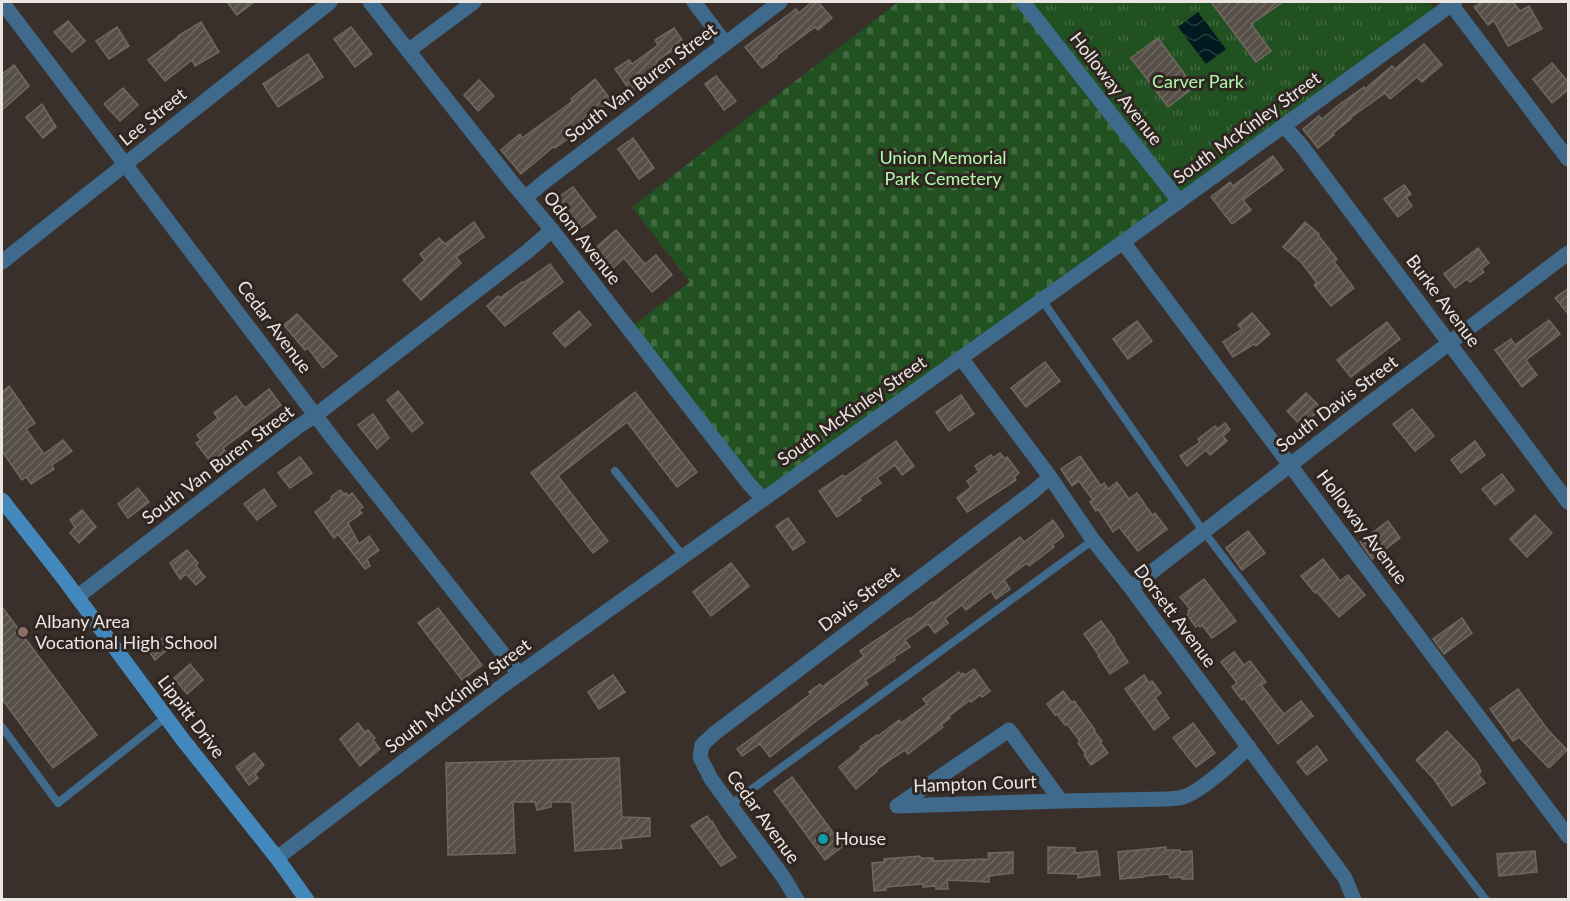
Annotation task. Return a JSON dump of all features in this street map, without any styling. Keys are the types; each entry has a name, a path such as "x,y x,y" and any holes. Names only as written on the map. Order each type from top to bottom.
{"street":[{"name":"Cedar Avenue","path":"2,2 316,415 519,674"},
{"name":"Lee Street","path":"2,262 330,2"},
{"name":"Odom Avenue","path":"370,2 763,499"},
{"path":"408,51 474,2"},
{"path":"694,2 725,43"},
{"name":"South Van Buren Street","path":"526,197 780,2"},
{"name":"Holloway Avenue","path":"1023,2 1179,201"},
{"path":"1453,3 1569,159"},
{"name":"South McKinley Street","path":"277,858 519,674 1453,3"},
{"name":"Burke Avenue","path":"1283,125 1301,145 1569,502"},
{"name":"South Van Buren Street","path":"77,597 316,415 552,230"},
{"name":"Holloway Avenue","path":"1123,242 1569,836"},
{"name":"South Davis Street","path":"1131,588 1569,253"},
{"name":"Dorsett Avenue","path":"961,358 1050,477 1093,540 1345,878 1354,900"},
{"name":"Davis Street","path":"700,757 702,745 715,733 1050,477"},
{"name":"Lippitt Drive","path":"2,500 307,900"},
{"name":"Hampton Court","path":"1061,801 1009,730 897,806 1168,799 1183,797 1225,769 1249,747"},
{"name":"Cedar Avenue","path":"700,757 711,779 784,878 797,900"}],"lane":[{"path":"1042,300 1204,531 1486,900"},
{"path":"615,471 683,556"},
{"path":"730,805 1093,540"},
{"path":"2,727 58,803 166,717"}],"green space":[{"name":"Union Memorial Park Cemetery","path":"898,2 1017,2 1172,201 763,493 632,326 690,282 632,207"},
{"name":"Carver Park","path":"1030,2 1429,2 1435,10 1180,195"}],"water":[{"path":"1198,12 1226,49 1206,64 1178,27"}],"building":[{"path":"227,2 254,2 237,15"},
{"path":"812,2 818,2 832,18 818,30 815,27 762,68 745,47 796,9 799,13"},
{"path":"1211,2 1283,2 1251,24 1271,51 1256,62"},
{"path":"1482,2 1513,2 1520,11 1529,6 1542,29 1508,46 1494,21 1488,25 1474,7"},
{"path":"68,21 85,41 72,52 54,32"},
{"path":"201,22 219,52 195,66 192,60 165,81 148,60 178,36"},
{"path":"117,27 129,46 109,59 96,41"},
{"path":"351,27 372,54 355,67 334,39"},
{"path":"674,28 684,43 656,61 661,67 631,92 615,69 629,60 632,64 658,45 655,40"},
{"path":"1158,38 1194,87 1168,107 1131,58"},
{"path":"1424,44 1442,65 1422,82 1417,77 1390,99 1385,93 1350,118 1318,148 1303,129 1319,116 1322,119 1364,87 1365,89 1392,66 1395,69"},
{"path":"308,54 323,77 278,107 263,84"},
{"path":"1552,63 1569,83 1569,89 1552,103 1533,79"},
{"path":"14,65 29,86 2,110 2,74"},
{"path":"716,76 736,101 724,110 705,84"},
{"path":"595,79 611,100 584,122 586,124 570,134 572,136 555,148 553,147 521,174 501,150 520,134 522,138 573,101 571,99"},
{"path":"479,80 494,96 478,111 464,95"},
{"path":"123,88 138,105 120,121 104,104"},
{"path":"42,104 56,127 43,138 26,117"},
{"path":"633,138 654,168 639,179 618,149"},
{"path":"1273,156 1283,170 1243,200 1251,210 1232,224 1211,197 1230,182 1233,186"},
{"path":"1404,185 1411,194 1406,197 1412,206 1398,217 1384,199"},
{"path":"573,187 596,217 578,230 556,199"},
{"path":"474,222 484,237 456,257 461,263 421,300 403,280 425,260 420,254 439,238 445,244"},
{"path":"1305,222 1319,234 1337,259 1334,262 1354,288 1331,306 1314,285 1317,283 1301,262 1283,247"},
{"path":"616,230 645,264 656,255 672,275 652,292 624,258 612,269 594,249"},
{"path":"1478,248 1489,263 1481,269 1484,272 1470,282 1467,279 1455,288 1444,274"},
{"path":"550,264 563,282 505,326 487,306 498,296 500,298"},
{"path":"1569,288 1569,315 1555,298"},
{"path":"579,311 591,325 565,347 553,333"},
{"path":"1252,313 1270,334 1256,346 1254,344 1233,357 1223,342 1242,329 1238,325"},
{"path":"297,314 337,356 323,368 308,348 305,350 284,325"},
{"path":"1549,320 1560,334 1526,360 1537,375 1522,387 1495,350 1511,339 1515,345"},
{"path":"1137,321 1152,341 1128,359 1113,339"},
{"path":"1387,322 1400,339 1351,377 1337,360"},
{"path":"1045,362 1060,381 1026,407 1011,388"},
{"path":"9,386 35,423 26,429 44,454 63,440 72,451 52,465 54,469 31,484 26,477 22,480 2,451 2,392"},
{"path":"269,389 281,405 223,448 228,454 213,465 196,443 201,440 197,435 218,418 214,413 236,396 245,408"},
{"path":"398,391 423,423 412,432 387,400"},
{"path":"635,392 697,472 677,487 627,422 558,476 608,541 593,553 531,473"},
{"path":"1306,393 1321,408 1302,427 1287,411"},
{"path":"961,395 974,414 949,431 936,412"},
{"path":"1412,409 1434,436 1415,451 1393,424"},
{"path":"373,414 389,438 377,449 358,425"},
{"path":"1225,423 1230,430 1223,436 1227,441 1210,455 1206,450 1187,466 1180,456 1200,442 1198,439 1215,426 1217,429"},
{"path":"896,441 914,466 902,475 895,465 877,478 881,483 837,517 819,491 843,475 845,477"},
{"path":"1475,441 1485,455 1461,473 1451,460"},
{"path":"1000,453 1005,459 1007,457 1019,473 1014,477 1016,480 967,512 957,498 971,487 967,481 979,472 975,466 991,455 993,458"},
{"path":"1080,456 1101,486 1104,483 1108,489 1117,482 1129,499 1137,493 1153,516 1155,513 1167,529 1138,551 1119,527 1113,532 1098,509 1096,511 1090,502 1093,500 1079,481 1072,486 1061,469"},
{"path":"300,457 312,473 290,488 278,473"},
{"path":"1502,474 1514,490 1495,505 1482,489"},
{"path":"138,488 149,502 128,518 118,504"},
{"path":"264,489 276,506 257,520 244,504"},
{"path":"340,490 348,496 352,493 363,507 359,510 362,513 348,523 359,544 369,536 379,550 367,559 370,566 365,569 338,534 334,538 315,512"},
{"path":"82,510 96,527 79,543 70,533 75,527 70,520"},
{"path":"1535,515 1552,533 1527,557 1510,539"},
{"path":"788,518 805,542 793,550 776,526"},
{"path":"1053,520 1064,536 1052,545 1054,547 1029,566 1027,563 1004,580 1010,589 996,599 991,591 966,610 962,605 945,618 948,623 935,633 928,624 905,640 910,647 865,680 868,684 770,757 760,744 742,756 737,749 811,694 809,692 820,684 822,687 864,656 860,651 933,603 1020,537 1024,542"},
{"path":"1388,521 1400,538 1372,559 1360,542"},
{"path":"1248,531 1265,553 1242,570 1226,548"},
{"path":"187,550 198,563 196,566 205,577 196,585 186,574 180,579 170,563"},
{"path":"1323,559 1340,581 1348,575 1365,595 1339,617 1301,576"},
{"path":"731,563 749,586 711,616 693,592"},
{"path":"1204,579 1236,621 1212,638 1202,625 1196,627 1187,615 1190,609 1180,597"},
{"path":"2,607 97,735 53,768 2,699"},
{"path":"438,608 482,665 462,680 418,623"},
{"path":"1462,618 1472,633 1444,654 1433,639"},
{"path":"1101,621 1128,662 1110,674 1084,634"},
{"path":"164,637 172,646 155,660 148,650"},
{"path":"1234,652 1244,665 1250,661 1266,682 1261,685 1284,714 1301,701 1313,716 1278,744 1244,698 1242,700 1232,687 1237,683 1221,662"},
{"path":"190,664 203,680 187,694 174,678"},
{"path":"974,669 990,691 971,702 970,700 949,716 950,718 941,725 943,727 908,754 905,750 894,757 856,789 839,767 861,749 860,747 899,720 901,723 927,704 923,699 959,672 965,675"},
{"path":"613,675 625,692 599,709 588,692"},
{"path":"1144,675 1149,683 1152,681 1161,693 1155,698 1169,718 1154,730 1125,689"},
{"path":"1518,689 1548,730 1567,750 1549,768 1519,737 1513,741 1490,709"},
{"path":"1063,691 1072,703 1074,701 1108,753 1091,765 1078,743 1080,741 1047,704"},
{"path":"358,723 365,732 368,730 375,738 373,740 380,749 360,766 340,739"},
{"path":"1193,723 1215,753 1196,767 1173,738"},
{"path":"1447,731 1477,763 1481,772 1478,774 1485,783 1452,806 1434,779 1416,760"},
{"path":"1317,746 1327,760 1307,775 1297,762"},
{"path":"254,753 264,765 255,774 258,778 249,785 236,767"},
{"path":"619,758 622,817 650,818 650,836 620,839 622,848 575,851 572,802 551,802 551,807 537,810 535,802 513,802 515,853 448,855 446,763"},
{"path":"792,777 843,846 825,860 774,791"},
{"path":"707,816 736,857 721,866 691,826"},
{"path":"1048,847 1075,848 1075,853 1097,851 1100,875 1078,878 1078,874 1048,873"},
{"path":"1166,847 1166,850 1192,851 1193,879 1170,878 1169,874 1120,879 1118,852"},
{"path":"1535,851 1537,872 1499,876 1497,854"},
{"path":"1013,852 1013,873 989,876 989,882 947,880 948,889 936,889 936,886 923,887 923,884 886,887 886,890 874,891 872,863 884,862 884,859 920,856 920,858 933,858 933,861 989,859 988,853"}],"place":[{"name":"Albany Area Vocational High School","path":"23,632"},
{"name":"House","path":"823,839"}]}
